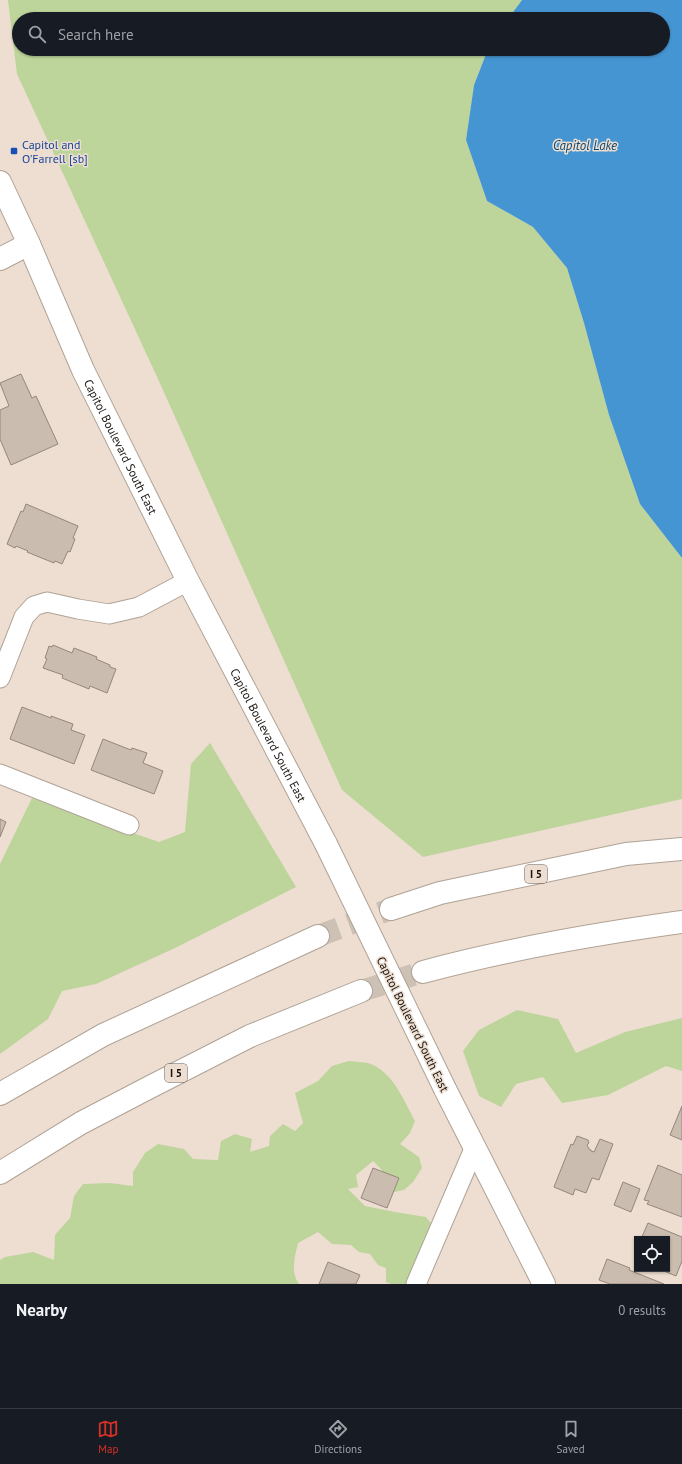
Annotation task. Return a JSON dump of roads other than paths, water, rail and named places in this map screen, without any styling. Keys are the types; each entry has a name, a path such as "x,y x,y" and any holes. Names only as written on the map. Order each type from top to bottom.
{"main road":[{"name":"Capitol Boulevard South East","path":"0,182 29,244 83,370 188,581 326,844 444,1089 544,1284"},
{"path":"0,259 29,244"},
{"name":"I 5","path":"391,909 440,893 626,854 682,849"},
{"path":"423,972 480,957 549,943 682,922"},
{"path":"0,1094 103,1036 318,936"},
{"name":"I 5","path":"0,1173 80,1123 250,1036 361,991"}],"street":[{"path":"0,678 24,617 34,606 47,602 109,614 139,607 188,581"},
{"path":"0,774 130,825"},
{"path":"416,1284 474,1149"}],"water":[{"name":"Capitol Lake","path":"522,0 682,0 682,558 640,504 609,415 584,323 567,268 533,227 487,201 466,140 474,85 485,56 670,56 670,12 513,12"}],"tunnel":[{"path":"318,936 391,909"},
{"path":"361,991 423,972"}],"place":[{"name":"Capitol and O'Farrell [sb]","path":"14,151"}]}
